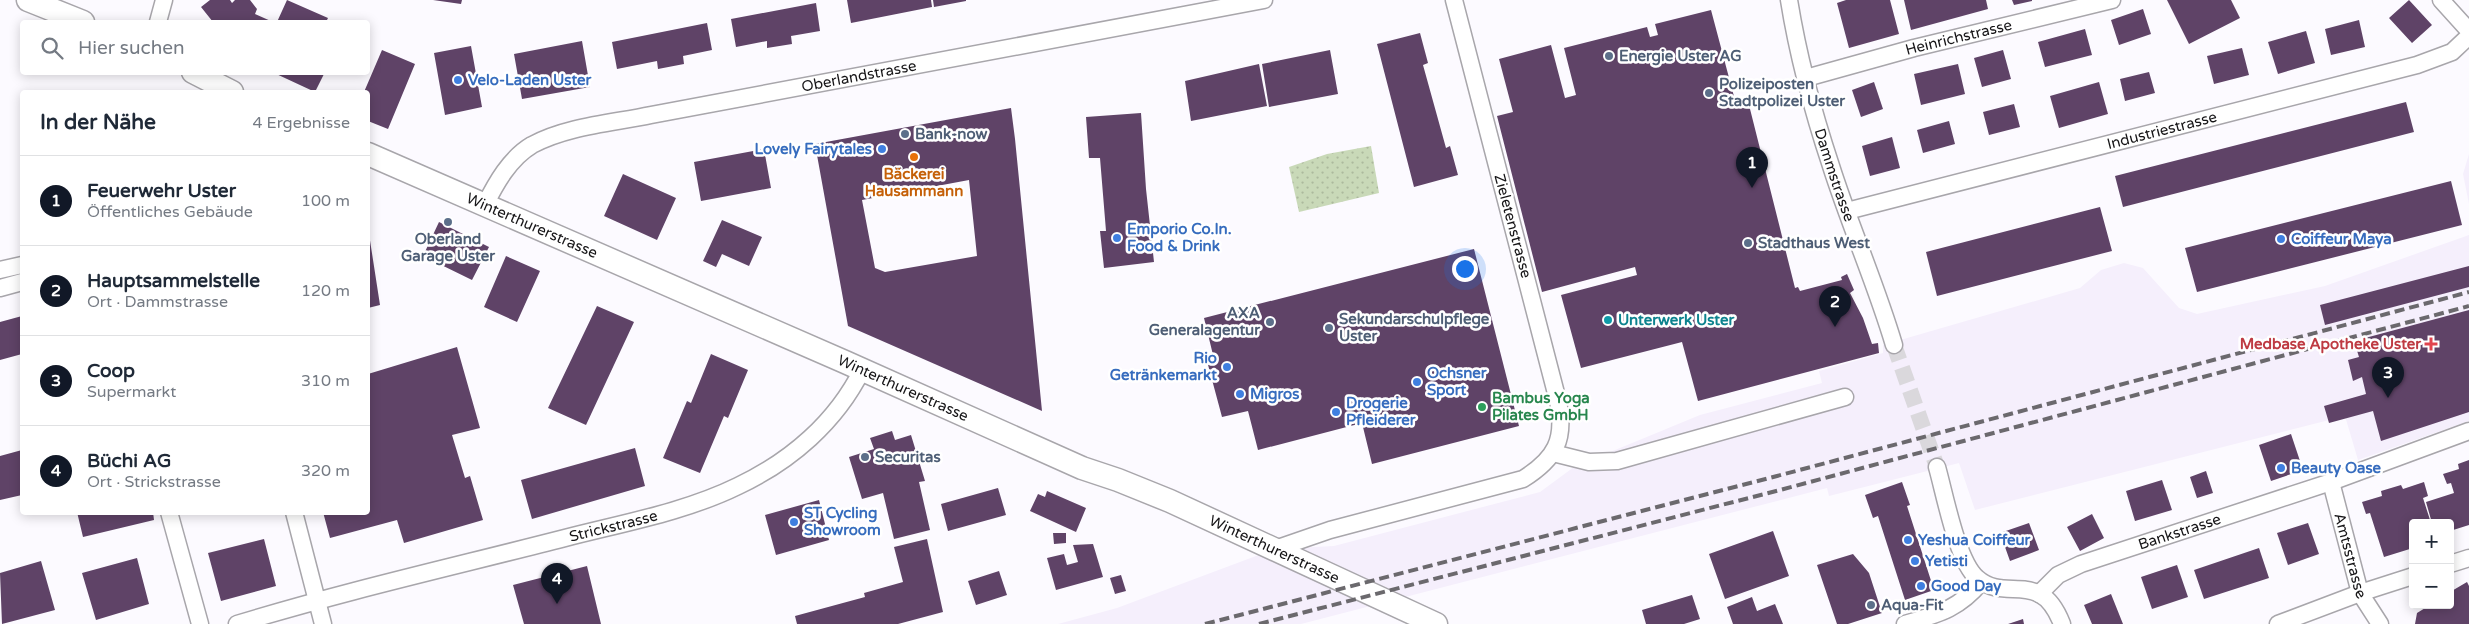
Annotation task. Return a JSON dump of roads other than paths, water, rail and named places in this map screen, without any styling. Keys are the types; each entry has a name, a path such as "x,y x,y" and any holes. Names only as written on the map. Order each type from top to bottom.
{"main road":[{"path":"28,0 78,20"},
{"path":"199,75 228,90"},
{"name":"Winterthurerstrasse","path":"370,155 1082,468 1139,488 1436,624"}],"street":[{"path":"159,20 164,0"},
{"name":"Oberlandstrasse","path":"485,205 506,170 518,156 531,146 567,132 1264,0"},
{"name":"Zieletenstrasse","path":"1275,549 1330,530 1513,483 1534,472 1553,453 1561,428 1558,402 1454,0"},
{"name":"Dammstrasse","path":"1789,0 1806,78 1831,166 1879,294 1894,345"},
{"name":"Heinrichstrasse","path":"1806,78 1914,48 2112,0"},
{"path":"2440,0 2469,31"},
{"name":"Industriestrasse","path":"1847,211 2417,65 2452,52 2469,36"},
{"path":"0,270 20,265"},
{"path":"0,288 20,283"},
{"name":"Strickstrasse","path":"237,624 317,600 673,510 718,495 780,462 812,438 843,402 862,370"},
{"path":"1553,453 1589,462 1618,461 1845,397"},
{"name":"Bankstrasse","path":"2039,594 2058,575 2081,564 2331,482 2469,431"},
{"path":"1937,467 1963,557 1972,573 1981,582 1994,586 2028,589 2039,594 2054,607 2062,624"},
{"name":"Amtsstrasse","path":"2331,482 2360,593 2380,624"},
{"path":"170,515 200,624"},
{"path":"295,515 324,624"},
{"path":"2454,563 2469,558"},
{"path":"2278,624 2360,593 2409,577"},
{"path":"1905,624 1955,607 1967,598 1981,582"}],"tunnel":[{"path":"1894,345 1937,467"}],"railway":[{"path":"1205,624 1777,476 2469,292"},
{"path":"1259,624 1780,490 2469,306"}],"place":[{"name":"Energie Uster AG","path":"1609,56"},
{"name":"Velo-Laden Uster","path":"458,80"},
{"name":"Polizeiposten Stadtpolizei Uster","path":"1709,93"},
{"name":"Bank-now","path":"905,134"},
{"name":"Lovely Fairytales","path":"882,149"},
{"name":"Bäckerei Hausammann","path":"914,157"},
{"name":"Feuerwehr Uster","path":"1752,188"},
{"name":"Oberland Garage Uster","path":"448,222"},
{"name":"Emporio Co.In. Food & Drink","path":"1117,238"},
{"name":"Coiffeur Maya","path":"2281,239"},
{"name":"Stadthaus West","path":"1748,243"},
{"name":"Unterwerk Uster","path":"1608,320"},
{"name":"AXA Generalagentur","path":"1270,322"},
{"name":"Hauptsammelstelle","path":"1835,327"},
{"name":"Sekundarschulpflege Uster","path":"1329,328"},
{"name":"Medbase Apotheke Uster","path":"2431,344"},
{"name":"Rio Getränkemarkt","path":"1227,367"},
{"name":"Ochsner Sport","path":"1417,382"},
{"name":"Migros","path":"1240,394"},
{"name":"Coop","path":"2388,398"},
{"name":"Bambus Yoga Pilates GmbH","path":"1482,407"},
{"name":"Drogerie Pfleiderer","path":"1336,412"},
{"name":"Securitas","path":"865,457"},
{"name":"Beauty Oase","path":"2281,468"},
{"name":"ST Cycling Showroom","path":"794,522"},
{"name":"Yeshua Coiffeur","path":"1908,540"},
{"name":"Yetisti","path":"1915,561"},
{"name":"Good Day","path":"1921,586"},
{"name":"Büchi AG","path":"557,604"},
{"name":"Aqua-Fit","path":"1871,605"}]}
